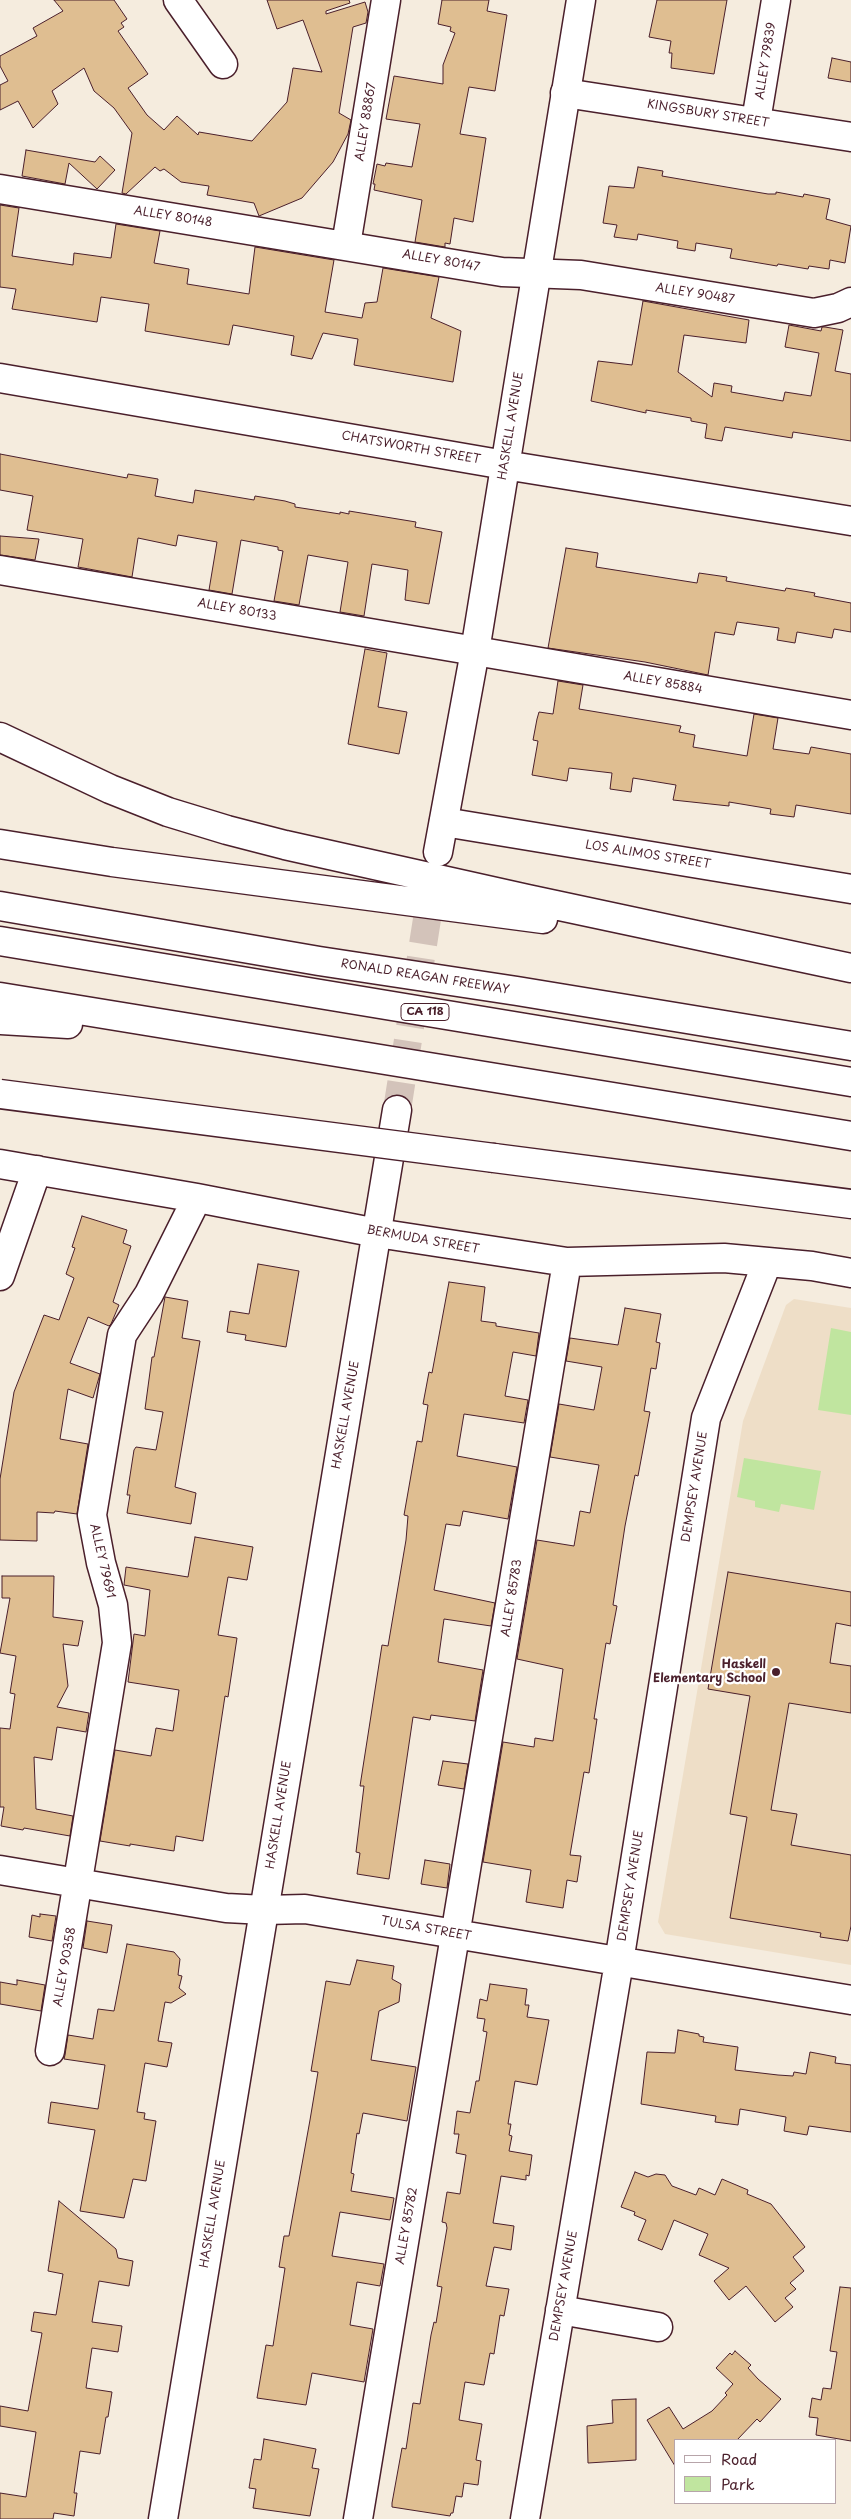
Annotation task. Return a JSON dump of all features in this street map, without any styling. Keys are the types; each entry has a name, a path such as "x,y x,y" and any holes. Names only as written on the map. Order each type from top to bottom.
{"main road":[{"path":"178,0 223,64"},
{"name":"ALLEY 88867","path":"346,245 386,0"},
{"name":"HASKELL AVENUE","path":"438,852 475,651 581,0"},
{"name":"ALLEY 79839","path":"756,121 776,0"},
{"name":"KINGSBURY STREET","path":"565,93 756,121 851,138"},
{"name":"ALLEY 80148","path":"0,189 346,245"},
{"name":"ALLEY 80147","path":"346,245 502,272 537,274"},
{"name":"ALLEY 90487","path":"537,274 581,275 814,313 838,308 851,302"},
{"name":"CHATSWORTH STREET","path":"0,378 505,465 851,522"},
{"name":"ALLEY 80133","path":"0,570 475,651"},
{"name":"ALLEY 85884","path":"475,651 851,715"},
{"path":"0,737 110,789 168,812 227,830 285,845 488,890 851,968"},
{"name":"LOS ALIMOS STREET","path":"444,822 851,889"},
{"path":"0,844 122,863 754,947"},
{"name":"RONALD REAGAN FREEWAY","path":"0,906 319,961 517,991 851,1046"},
{"name":"CA 118","path":"0,941 851,1082"},
{"path":"0,997 851,1136"},
{"path":"0,1020 209,1032"},
{"path":"0,1094 851,1204"},
{"name":"HASKELL AVENUE","path":"162,2519 265,1910 276,1825 397,1110"},
{"name":"BERMUDA STREET","path":"0,1164 197,1198 377,1233 567,1262 724,1258 812,1266 851,1273"},
{"path":"0,1276 37,1170"},
{"name":"ALLEY 79691","path":"79,1883 82,1848 117,1643 113,1605 101,1563 92,1515 122,1335 149,1294 197,1198"},
{"name":"ALLEY 85783","path":"456,1934 567,1262"},
{"name":"DEMPSEY AVENUE","path":"525,2519 619,1962 706,1418 767,1263"},
{"name":"TULSA STREET","path":"0,1870 226,1908 265,1910 305,1909 851,2000"},
{"name":"ALLEY 90358","path":"50,2051 79,1883"},
{"name":"ALLEY 85782","path":"358,2519 456,1934"},
{"path":"560,2310 658,2327"}],"shaded area":[{"name":"Haskell Elementary School","path":"794,1299 851,1308 851,1965 665,1934 658,1922 743,1421 786,1305"}],"green space":[{"path":"831,1328 851,1332 851,1415 818,1410"},
{"path":"744,1458 821,1471 814,1510 781,1504 779,1512 755,1507 755,1501 737,1497"}],"building":[{"path":"54,0 114,0 127,19 121,23 124,27 118,31 148,74 128,88 147,115 164,130 177,116 198,135 199,132 252,141 287,102 293,68 322,72 303,20 277,29 267,0 349,0 350,3 326,11 326,14 365,2 368,12 366,23 353,27 339,113 351,120 348,134 333,162 302,198 259,216 254,203 207,195 209,186 181,182 164,169 160,171 155,167 126,194 122,193 132,133 114,108 94,91 84,68 52,91 58,104 33,128 18,101 0,110 0,85 8,81 0,66 0,56 37,36 33,28 63,11"},
{"path":"442,0 489,0 487,11 507,15 495,91 469,87 460,134 486,138 473,222 454,218 450,244 445,243 445,247 415,242 422,200 374,190 375,184 373,184 377,164 385,166 386,163 412,167 420,124 386,119 394,76 443,84 443,65 455,33 450,31 451,27 438,24"},
{"path":"657,0 727,0 714,74 671,68 672,53 669,53 671,41 649,37"},
{"path":"832,58 851,62 851,82 828,78"},
{"path":"26,150 95,162 100,156 115,170 97,189 69,163 65,184 22,176"},
{"path":"638,167 663,171 662,176 768,194 776,194 776,192 803,197 804,194 830,199 826,219 851,226 845,263 830,260 829,269 809,266 808,269 778,264 777,266 730,258 732,249 696,243 695,251 677,248 678,241 638,234 637,240 614,237 617,225 603,223 609,186 634,188"},
{"path":"0,205 19,208 12,256 73,265 74,253 111,258 116,224 160,231 154,263 189,269 187,284 249,294 255,247 334,260 325,312 362,318 365,303 377,302 383,268 439,277 431,318 461,331 453,382 354,365 358,339 323,333 312,359 291,355 294,336 233,325 229,345 145,331 149,304 101,297 97,322 12,309 16,289 0,287"},
{"path":"643,301 749,320 746,343 684,335 678,372 712,397 714,383 732,386 731,392 783,401 785,392 811,396 819,353 785,347 789,325 821,331 822,327 843,330 835,371 851,374 851,441 793,432 792,438 725,427 722,441 705,438 707,424 691,421 691,418 646,410 646,413 591,401 598,361 632,365"},
{"path":"0,454 127,478 128,474 158,479 155,496 193,503 195,490 254,500 255,496 285,501 295,504 295,507 340,514 340,512 349,514 349,511 416,522 415,527 442,532 429,604 405,600 408,570 372,564 364,616 340,612 348,562 308,555 299,605 274,601 283,551 278,550 278,547 241,540 232,594 209,590 217,542 178,535 176,546 138,538 132,577 78,567 83,539 27,530 33,496 0,490"},
{"path":"0,536 39,539 35,560 0,555"},
{"path":"566,548 598,553 596,567 697,583 699,573 727,577 726,581 785,591 786,588 815,593 814,596 851,603 851,632 834,629 832,638 797,632 795,643 777,640 779,628 737,622 734,635 715,632 708,675 645,662 548,648"},
{"path":"365,649 387,653 378,707 407,712 399,754 348,744"},
{"path":"558,681 583,685 579,709 681,726 679,732 695,735 693,747 747,756 754,714 778,718 773,749 809,754 811,747 851,754 851,814 796,805 794,817 770,814 771,809 729,802 729,806 673,800 676,785 633,778 631,792 610,789 612,773 569,768 567,781 532,775 538,741 533,740 537,719 539,712 553,714"},
{"path":"82,1216 127,1230 123,1243 131,1246 113,1302 119,1305 111,1324 109,1326 88,1317 70,1363 100,1374 93,1398 68,1389 60,1439 88,1444 77,1514 55,1511 54,1513 37,1512 37,1541 0,1540 0,1479 14,1392 44,1315 59,1320 74,1278 66,1274 75,1248 72,1247"},
{"path":"258,1264 299,1271 286,1347 245,1340 246,1335 227,1332 230,1311 249,1314"},
{"path":"449,1282 485,1287 481,1321 496,1323 496,1326 539,1333 536,1356 513,1352 505,1396 528,1400 524,1423 464,1414 457,1456 517,1467 508,1519 463,1511 460,1526 446,1524 434,1590 495,1603 491,1626 444,1619 438,1662 483,1670 475,1721 431,1715 430,1720 413,1717 389,1879 357,1874 360,1853 356,1852 364,1786 360,1786 382,1645 388,1646 406,1540 408,1516 404,1515 417,1441 422,1442 428,1405 423,1404 429,1372 432,1373"},
{"path":"165,1297 188,1301 182,1338 200,1341 175,1487 196,1493 191,1524 127,1513 130,1495 127,1495 134,1450 136,1447 156,1450 163,1412 145,1409 152,1357 154,1357"},
{"path":"625,1308 661,1314 656,1342 660,1343 656,1369 651,1368 644,1411 650,1412 638,1476 635,1475 625,1526 613,1605 617,1606 610,1644 606,1643 594,1719 597,1719 589,1773 584,1772 570,1855 581,1856 577,1882 567,1880 563,1908 526,1902 531,1870 483,1862 503,1742 534,1747 535,1738 553,1741 563,1669 517,1659 537,1540 574,1546 580,1511 590,1513 599,1465 550,1457 559,1404 594,1410 602,1367 566,1361 570,1338 618,1345"},
{"path":"195,1537 253,1547 247,1580 228,1577 218,1635 237,1638 228,1697 225,1696 203,1841 176,1836 174,1851 100,1841 115,1750 151,1756 156,1728 173,1731 179,1690 128,1682 134,1634 145,1636 150,1590 124,1585 126,1567 188,1577"},
{"path":"728,1572 851,1592 851,1626 836,1623 830,1663 851,1666 851,1713 789,1703 771,1810 797,1814 791,1845 851,1855 851,1926 848,1941 820,1937 821,1933 730,1918 747,1817 730,1814 750,1696 708,1689"},
{"path":"2,1576 54,1576 53,1617 83,1621 78,1646 63,1644 68,1686 57,1707 89,1713 86,1732 57,1727 52,1760 34,1757 36,1809 73,1816 70,1836 1,1826 4,1807 0,1807 0,1728 10,1729 15,1694 10,1693 16,1656 0,1653 10,1598 2,1598"},
{"path":"443,1761 468,1764 464,1789 438,1785"},
{"path":"425,1860 450,1864 447,1888 421,1884"},
{"path":"40,1914 56,1916 52,1941 29,1937 32,1915 40,1917"},
{"path":"87,1921 112,1925 107,1953 83,1948"},
{"path":"127,1944 174,1952 180,1959 178,1975 182,1976 179,1988 186,1994 171,2003 165,2002 158,2041 172,2043 167,2067 145,2063 137,2112 145,2113 144,2119 156,2121 146,2181 133,2179 124,2218 80,2211 95,2130 48,2123 51,2102 98,2109 105,2065 64,2059 68,2035 93,2039 98,2009 114,2011"},
{"path":"357,1960 394,1966 392,1979 401,1984 399,2002 379,2011 371,2060 416,2067 407,2121 363,2113 359,2134 357,2133 351,2173 354,2174 351,2191 394,2198 390,2220 340,2212 332,2256 384,2264 380,2286 357,2282 350,2325 373,2329 364,2382 312,2373 306,2405 257,2398 266,2345 273,2346 285,2268 279,2267 284,2236 289,2236 318,2072 311,2071 326,1981 350,1985"},
{"path":"17,1980 45,1985 41,2011 0,2004 0,1982 17,1985"},
{"path":"490,1984 527,1989 525,2005 529,2005 527,2017 549,2020 537,2085 515,2081 508,2124 511,2124 509,2135 512,2136 509,2151 532,2155 529,2176 526,2175 526,2180 501,2176 493,2223 514,2226 511,2250 494,2247 486,2286 509,2289 504,2316 500,2315 494,2354 490,2353 484,2385 465,2382 459,2420 482,2424 476,2460 481,2461 478,2485 464,2483 462,2497 456,2496 453,2513 450,2516 392,2507 392,2503 402,2448 406,2449 413,2403 420,2404 431,2335 434,2322 436,2323 442,2287 437,2286 447,2228 446,2223 442,2222 447,2192 460,2194 466,2155 456,2153 459,2134 454,2134 457,2111 470,2113 476,2081 479,2081 487,2032 483,2031 485,2019 477,2018 480,1999 487,2001"},
{"path":"678,2030 699,2034 699,2036 704,2037 703,2042 738,2047 735,2070 793,2076 794,2072 806,2074 810,2052 836,2057 835,2063 851,2065 851,2132 809,2126 807,2135 784,2131 786,2117 740,2109 738,2125 715,2122 716,2116 641,2104 647,2052 675,2053"},
{"path":"635,2172 648,2177 656,2174 665,2175 672,2186 696,2195 699,2188 715,2195 722,2179 748,2190 747,2194 771,2204 805,2247 793,2257 804,2271 790,2283 796,2289 785,2298 793,2307 775,2322 746,2286 729,2300 714,2281 729,2268 699,2255 708,2234 674,2220 662,2250 638,2240 646,2220 634,2215 635,2212 621,2207"},
{"path":"59,2201 116,2249 118,2258 133,2261 129,2286 99,2281 92,2322 122,2326 118,2352 92,2348 86,2388 112,2392 108,2417 106,2417 100,2454 80,2451 74,2493 77,2493 74,2516 54,2513 53,2519 0,2519 0,2493 26,2497 36,2432 0,2426 0,2406 28,2411 42,2333 31,2331 34,2312 56,2315 63,2274 48,2271"},
{"path":"840,2287 851,2288 851,2441 816,2435 818,2418 809,2417 812,2398 821,2400 823,2388 831,2389 837,2352 830,2351"},
{"path":"735,2351 751,2365 748,2368 781,2399 760,2422 757,2419 738,2439 674,2439 674,2464 647,2420 669,2407 683,2429 712,2411 727,2395 725,2393 733,2384 716,2368 730,2353 732,2355"},
{"path":"636,2399 636,2460 588,2463 587,2426 613,2423 612,2400"},
{"path":"264,2439 316,2449 312,2468 319,2469 310,2516 253,2508 256,2489 249,2488 254,2459 261,2460"}],"tunnel":[{"path":"397,1110 433,881"}],"place":[{"name":"Haskell Elementary School","path":"776,1672"}]}
